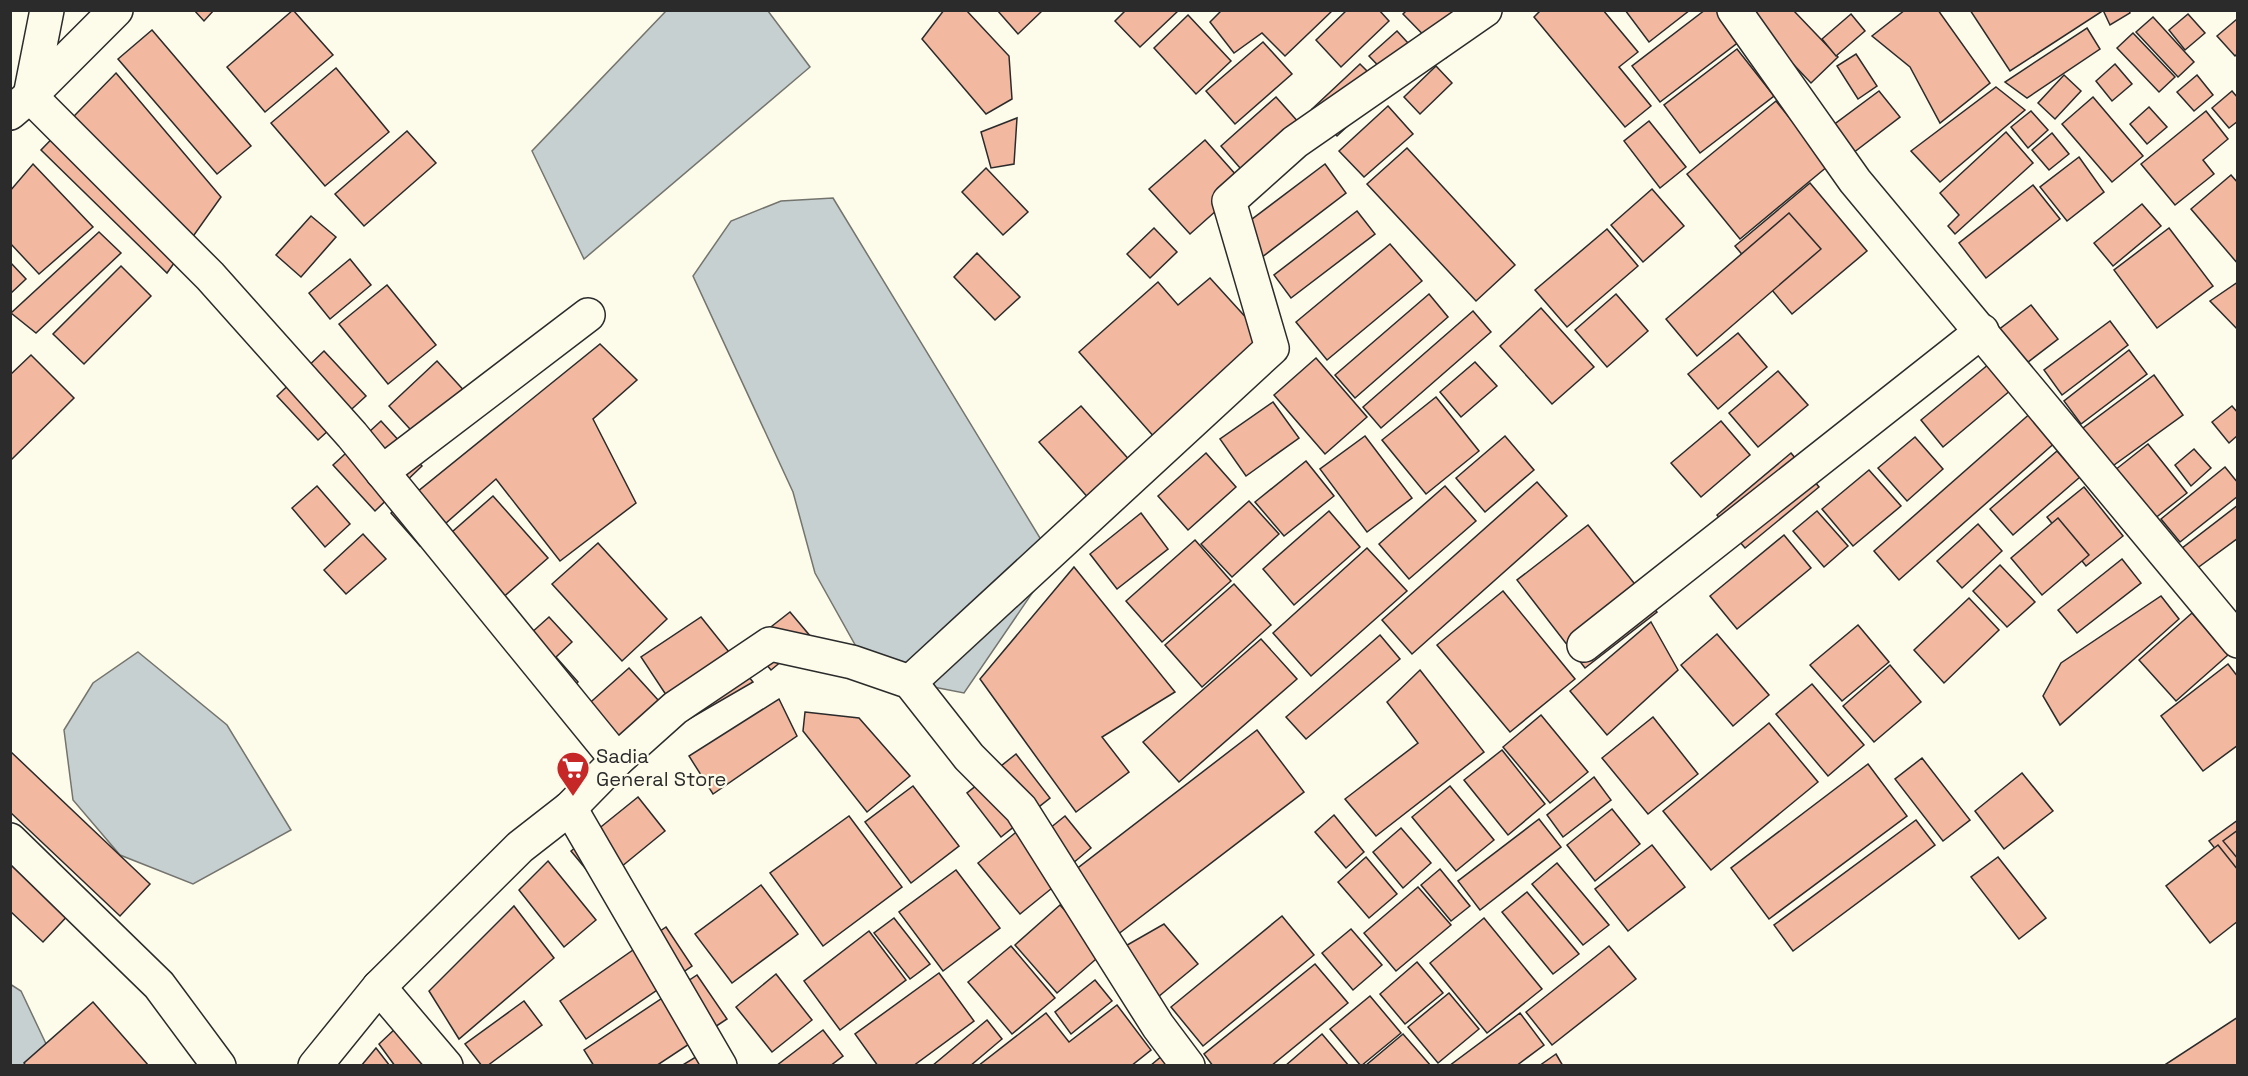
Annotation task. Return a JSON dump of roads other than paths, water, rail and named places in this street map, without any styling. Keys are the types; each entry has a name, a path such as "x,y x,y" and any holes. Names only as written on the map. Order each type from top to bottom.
{"street":[{"path":"20,104 47,10"},
{"path":"20,104 116,10"},
{"path":"910,682 1272,348 1229,201 1296,142 1485,10"},
{"path":"1734,10 1855,181 1982,331 2142,529 2238,641"},
{"path":"20,104 210,276 352,435 617,759"},
{"path":"382,472 588,315"},
{"path":"1584,645 1982,331"},
{"path":"315,1065 379,987 520,847 570,808 617,759 675,708 770,644 852,662 910,682 969,757 1021,809 1158,1026 1188,1065"},
{"path":"570,808 720,1065"},
{"path":"10,840 159,985 219,1065"},
{"path":"379,987 446,1065"}],"place":[{"name":"Sadia General Store","path":"573,797"}]}
